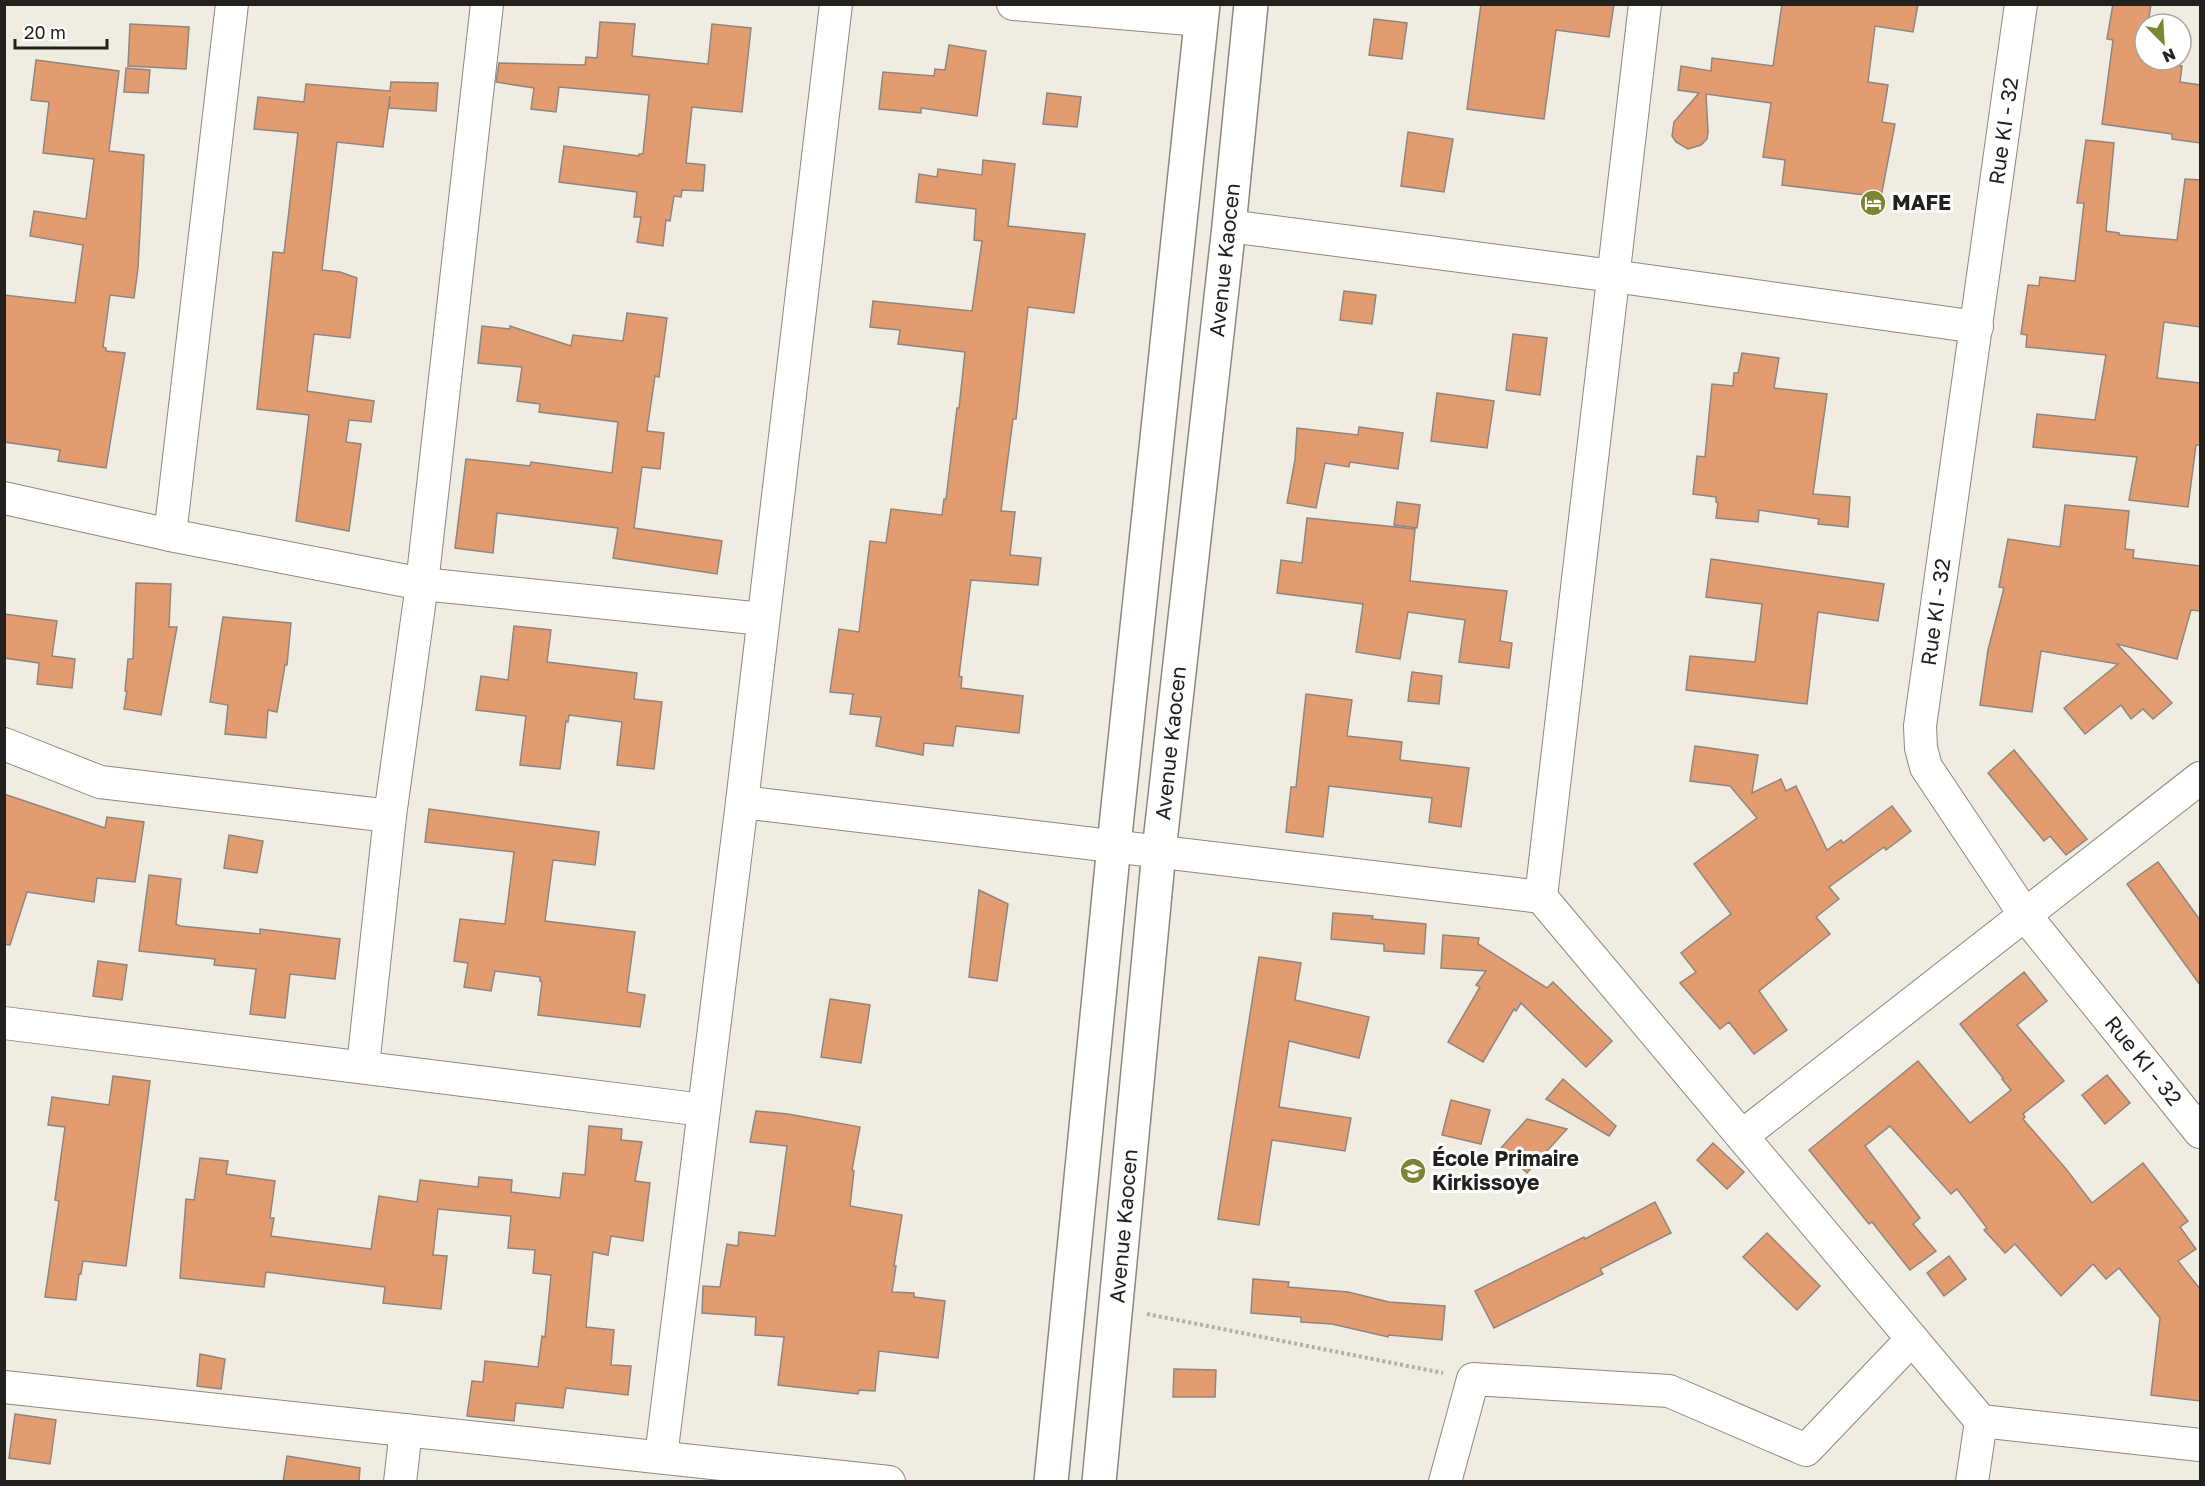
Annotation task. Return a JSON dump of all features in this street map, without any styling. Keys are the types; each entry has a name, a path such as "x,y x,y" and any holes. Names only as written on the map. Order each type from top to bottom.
{"highway":[{"name":"Avenue Kaocen","path":"1099,1482 1159,851 1229,226 1251,4"},
{"path":"1051,1482 1114,845 1202,12"}],"street":[{"path":"170,535 232,4"},
{"path":"363,1066 390,816 422,584 487,4"},
{"path":"661,1457 742,802 836,4"},
{"path":"1013,4 1202,12"},
{"path":"1541,897 1646,4"},
{"name":"Rue KI - 32","path":"2021,4 1920,726 1922,748 1926,767 2025,915 2200,1132"},
{"path":"1229,226 1613,276 1977,327"},
{"path":"4,498 170,535 422,584 763,619"},
{"path":"4,744 100,782 390,816"},
{"path":"1742,1136 2200,778"},
{"path":"742,802 1541,897 1981,1421 2200,1445"},
{"path":"4,1023 703,1110"},
{"path":"1445,1482 1473,1379 1669,1391 1806,1450 1912,1339"},
{"path":"4,1387 889,1482"},
{"path":"1972,1482 1981,1421"},
{"path":"400,1482 406,1430"}],"path":[{"path":"1116,1308 1473,1379"}],"building":[{"path":"1481,4 1614,4 1609,37 1556,30 1544,119 1467,109"},
{"path":"1782,4 1918,4 1913,32 1875,26 1868,82 1888,85 1882,122 1895,124 1881,197 1782,185 1785,160 1763,157 1771,103 1706,94 1707,139 1701,145 1688,149 1676,142 1672,136 1674,122 1699,93 1678,90 1681,66 1711,71 1712,58 1773,66"},
{"path":"2113,4 2151,4 2150,12 2133,12 2133,72 2181,72 2180,82 2200,85 2200,143 2172,139 2172,134 2102,124 2113,40 2107,39"},
{"path":"1374,19 1407,23 1402,59 1369,55"},
{"path":"600,22 635,24 632,56 708,64 712,24 751,28 742,112 692,107 686,163 705,165 703,191 682,190 681,197 674,196 670,221 666,220 663,246 637,242 641,217 634,217 637,192 559,182 564,146 639,156 643,154 649,95 559,87 556,112 531,109 534,88 496,82 499,63 585,65 586,57 597,58"},
{"path":"130,24 189,27 186,69 128,66"},
{"path":"949,45 986,51 977,116 921,108 921,113 879,109 883,72 934,76 935,69 945,70"},
{"path":"36,60 119,71 109,151 144,155 138,268 134,298 110,295 103,347 106,351 125,353 106,468 58,461 60,450 4,442 4,295 75,303 83,245 30,236 34,211 86,219 94,159 43,153 49,102 31,100"},
{"path":"126,68 150,70 148,93 124,92"},
{"path":"391,82 438,83 436,111 389,108 390,96 383,147 337,142 322,270 340,272 357,278 350,338 314,334 307,391 374,401 371,422 349,420 346,442 361,444 349,531 296,521 309,415 257,409 273,252 284,253 298,133 254,129 258,97 304,102 306,84 390,91"},
{"path":"1047,93 1081,97 1077,127 1043,124"},
{"path":"1408,132 1453,139 1444,192 1401,186"},
{"path":"2086,140 2114,143 2106,231 2119,233 2119,235 2177,240 2185,179 2200,180 2200,327 2164,322 2157,378 2200,383 2200,445 2196,445 2188,507 2129,500 2137,457 2033,447 2037,414 2095,420 2106,355 2026,347 2027,335 2021,334 2028,285 2039,286 2040,277 2075,281 2084,203 2077,203"},
{"path":"983,160 1015,164 1008,226 1085,234 1074,313 1028,307 1016,419 1013,419 1001,511 1015,512 1010,555 1041,558 1038,585 971,580 959,676 962,677 961,688 1023,696 1019,733 956,726 953,746 924,743 923,755 876,746 881,717 850,714 853,694 830,692 839,629 859,632 870,541 886,543 891,509 942,515 957,408 959,408 965,352 898,344 900,330 870,327 873,301 972,311 982,241 974,240 976,209 916,202 919,174 937,177 938,169 982,175"},
{"path":"1344,291 1376,295 1372,324 1340,320"},
{"path":"627,313 667,318 659,377 655,376 647,431 664,433 660,469 642,467 634,528 722,541 717,574 613,558 618,528 497,513 493,553 455,548 466,459 530,466 531,462 612,473 618,422 539,412 540,404 517,401 522,367 478,363 482,326 510,329 510,326 571,346 573,335 623,341"},
{"path":"1513,334 1547,338 1540,395 1506,390"},
{"path":"1742,353 1779,358 1774,388 1827,394 1813,494 1850,497 1848,527 1818,524 1819,519 1759,510 1758,522 1716,518 1718,503 1716,497 1693,494 1697,456 1705,457 1712,384 1733,386 1734,373 1738,373"},
{"path":"1437,393 1494,401 1487,448 1431,441"},
{"path":"1359,427 1403,433 1398,469 1350,462 1349,467 1325,463 1316,508 1287,503 1295,460 1297,428 1358,435"},
{"path":"1397,502 1420,505 1417,528 1394,525"},
{"path":"2065,505 2129,511 2125,549 2134,550 2133,558 2200,566 2200,611 2191,610 2177,659 2117,644 2172,703 2153,719 2143,709 2131,719 2121,705 2085,734 2064,708 2118,664 2041,651 2032,712 1980,705 1988,650 2004,588 1999,587 2008,539 2060,547"},
{"path":"1307,518 1415,529 1410,581 1507,591 1500,641 1512,643 1509,668 1459,662 1465,620 1408,612 1400,659 1356,652 1363,604 1277,593 1281,560 1302,563"},
{"path":"1711,559 1884,584 1878,621 1818,612 1807,704 1686,690 1690,656 1755,662 1762,604 1706,597"},
{"path":"136,583 171,584 169,627 177,627 161,715 124,709 128,659 133,659"},
{"path":"4,614 57,621 52,656 75,659 72,688 37,684 39,663 4,658"},
{"path":"223,617 291,623 287,665 285,665 277,712 268,710 266,738 225,734 228,705 210,702"},
{"path":"514,626 551,630 547,662 637,673 634,699 662,702 654,769 617,765 622,722 569,715 568,722 566,721 560,769 520,765 526,716 476,710 481,676 508,680"},
{"path":"1412,672 1442,676 1439,704 1408,701"},
{"path":"1306,694 1352,700 1347,736 1402,742 1400,760 1469,768 1461,827 1429,822 1432,798 1329,786 1323,837 1286,832 1291,787 1296,787"},
{"path":"1695,746 1758,755 1752,793 1781,779 1786,791 1796,786 1827,850 1841,840 1843,843 1892,806 1911,831 1886,850 1884,847 1829,887 1839,899 1816,917 1830,934 1759,991 1787,1030 1754,1054 1729,1022 1720,1029 1680,983 1696,972 1681,953 1731,914 1694,864 1757,818 1730,786 1690,781"},
{"path":"2014,750 2087,839 2066,855 2050,836 2044,841 1988,773"},
{"path":"4,794 105,828 107,817 144,822 135,882 97,878 94,902 27,892 10,945 4,944"},
{"path":"429,809 599,832 595,865 553,860 545,921 635,932 627,992 645,995 640,1027 538,1015 542,982 540,977 495,971 491,991 464,987 468,963 454,961 460,919 505,924 514,852 425,842"},
{"path":"229,835 263,841 257,873 224,868"},
{"path":"2158,862 2200,920 2200,985 2127,884"},
{"path":"149,875 181,879 176,924 180,926 260,934 260,929 340,939 335,979 290,974 285,1018 250,1014 256,969 214,965 215,959 139,951"},
{"path":"979,890 1008,904 997,981 969,977"},
{"path":"1333,913 1426,924 1424,954 1384,951 1384,944 1331,939"},
{"path":"1443,935 1479,938 1478,944 1547,988 1553,982 1612,1041 1586,1067 1521,1003 1516,1011 1514,1009 1483,1062 1448,1042 1480,987 1476,985 1486,971 1441,968"},
{"path":"1259,957 1301,963 1295,1000 1369,1017 1359,1058 1289,1041 1279,1107 1351,1118 1345,1151 1272,1140 1259,1225 1218,1219"},
{"path":"98,961 127,965 122,1000 93,996"},
{"path":"2024,972 2047,1001 2017,1025 2064,1081 2023,1114 2025,1117 2023,1119 2092,1203 2143,1163 2188,1221 2180,1227 2196,1249 2178,1261 2200,1289 2200,1401 2151,1395 2160,1318 2119,1268 2106,1279 2093,1264 2061,1296 2015,1244 2005,1253 1984,1230 1987,1228 1957,1189 1951,1194 1890,1126 1865,1146 1920,1218 1913,1224 1936,1251 1910,1270 1872,1222 1869,1224 1809,1150 1918,1061 1970,1123 2011,1090 1960,1024"},
{"path":"830,999 870,1005 861,1063 821,1057"},
{"path":"2107,1075 2130,1103 2105,1124 2082,1095"},
{"path":"113,1076 150,1081 126,1266 83,1261 76,1300 45,1297 59,1201 55,1200 65,1127 48,1125 52,1097 109,1105"},
{"path":"1563,1079 1616,1126 1609,1136 1546,1099"},
{"path":"1451,1100 1490,1110 1481,1144 1442,1135"},
{"path":"756,1111 788,1114 860,1127 852,1170 854,1171 850,1206 902,1215 892,1292 914,1293 914,1297 945,1301 938,1358 879,1351 875,1391 859,1390 858,1394 778,1385 784,1337 755,1335 756,1317 702,1313 703,1286 720,1287 727,1244 738,1246 739,1232 775,1236 787,1146 750,1142"},
{"path":"1527,1119 1567,1129 1527,1173 1501,1148"},
{"path":"589,1126 622,1129 621,1140 642,1142 635,1181 650,1183 643,1241 611,1236 608,1255 593,1252 586,1327 614,1330 611,1365 631,1366 628,1395 566,1388 563,1408 516,1403 514,1421 467,1416 472,1381 483,1382 485,1361 538,1367 542,1336 545,1337 551,1275 533,1273 535,1250 508,1248 511,1216 438,1209 433,1255 447,1256 441,1309 383,1303 385,1287 266,1272 264,1287 180,1278 186,1199 194,1200 200,1158 228,1161 226,1174 275,1181 270,1218 274,1218 271,1236 371,1249 379,1196 417,1202 420,1180 478,1187 479,1177 512,1180 511,1192 560,1198 563,1173 585,1175"},
{"path":"1713,1143 1744,1172 1727,1189 1697,1160"},
{"path":"1655,1202 1671,1233 1600,1269 1603,1274 1494,1328 1475,1291 1584,1237 1585,1239"},
{"path":"1767,1233 1820,1286 1797,1310 1743,1257"},
{"path":"1949,1256 1966,1279 1944,1296 1927,1273"},
{"path":"1253,1279 1289,1282 1288,1287 1348,1292 1389,1302 1445,1306 1442,1340 1389,1335 1388,1337 1332,1324 1301,1322 1301,1317 1251,1313"},
{"path":"200,1354 225,1359 221,1389 197,1386"},
{"path":"1174,1369 1216,1370 1215,1397 1173,1397"},
{"path":"15,1414 56,1420 50,1464 9,1458"},
{"path":"287,1456 360,1468 359,1482 283,1482"}],"place":[{"name":"MAFE","path":"1873,203"},
{"name":"École Primaire Kirkissoye","path":"1413,1171"}]}
